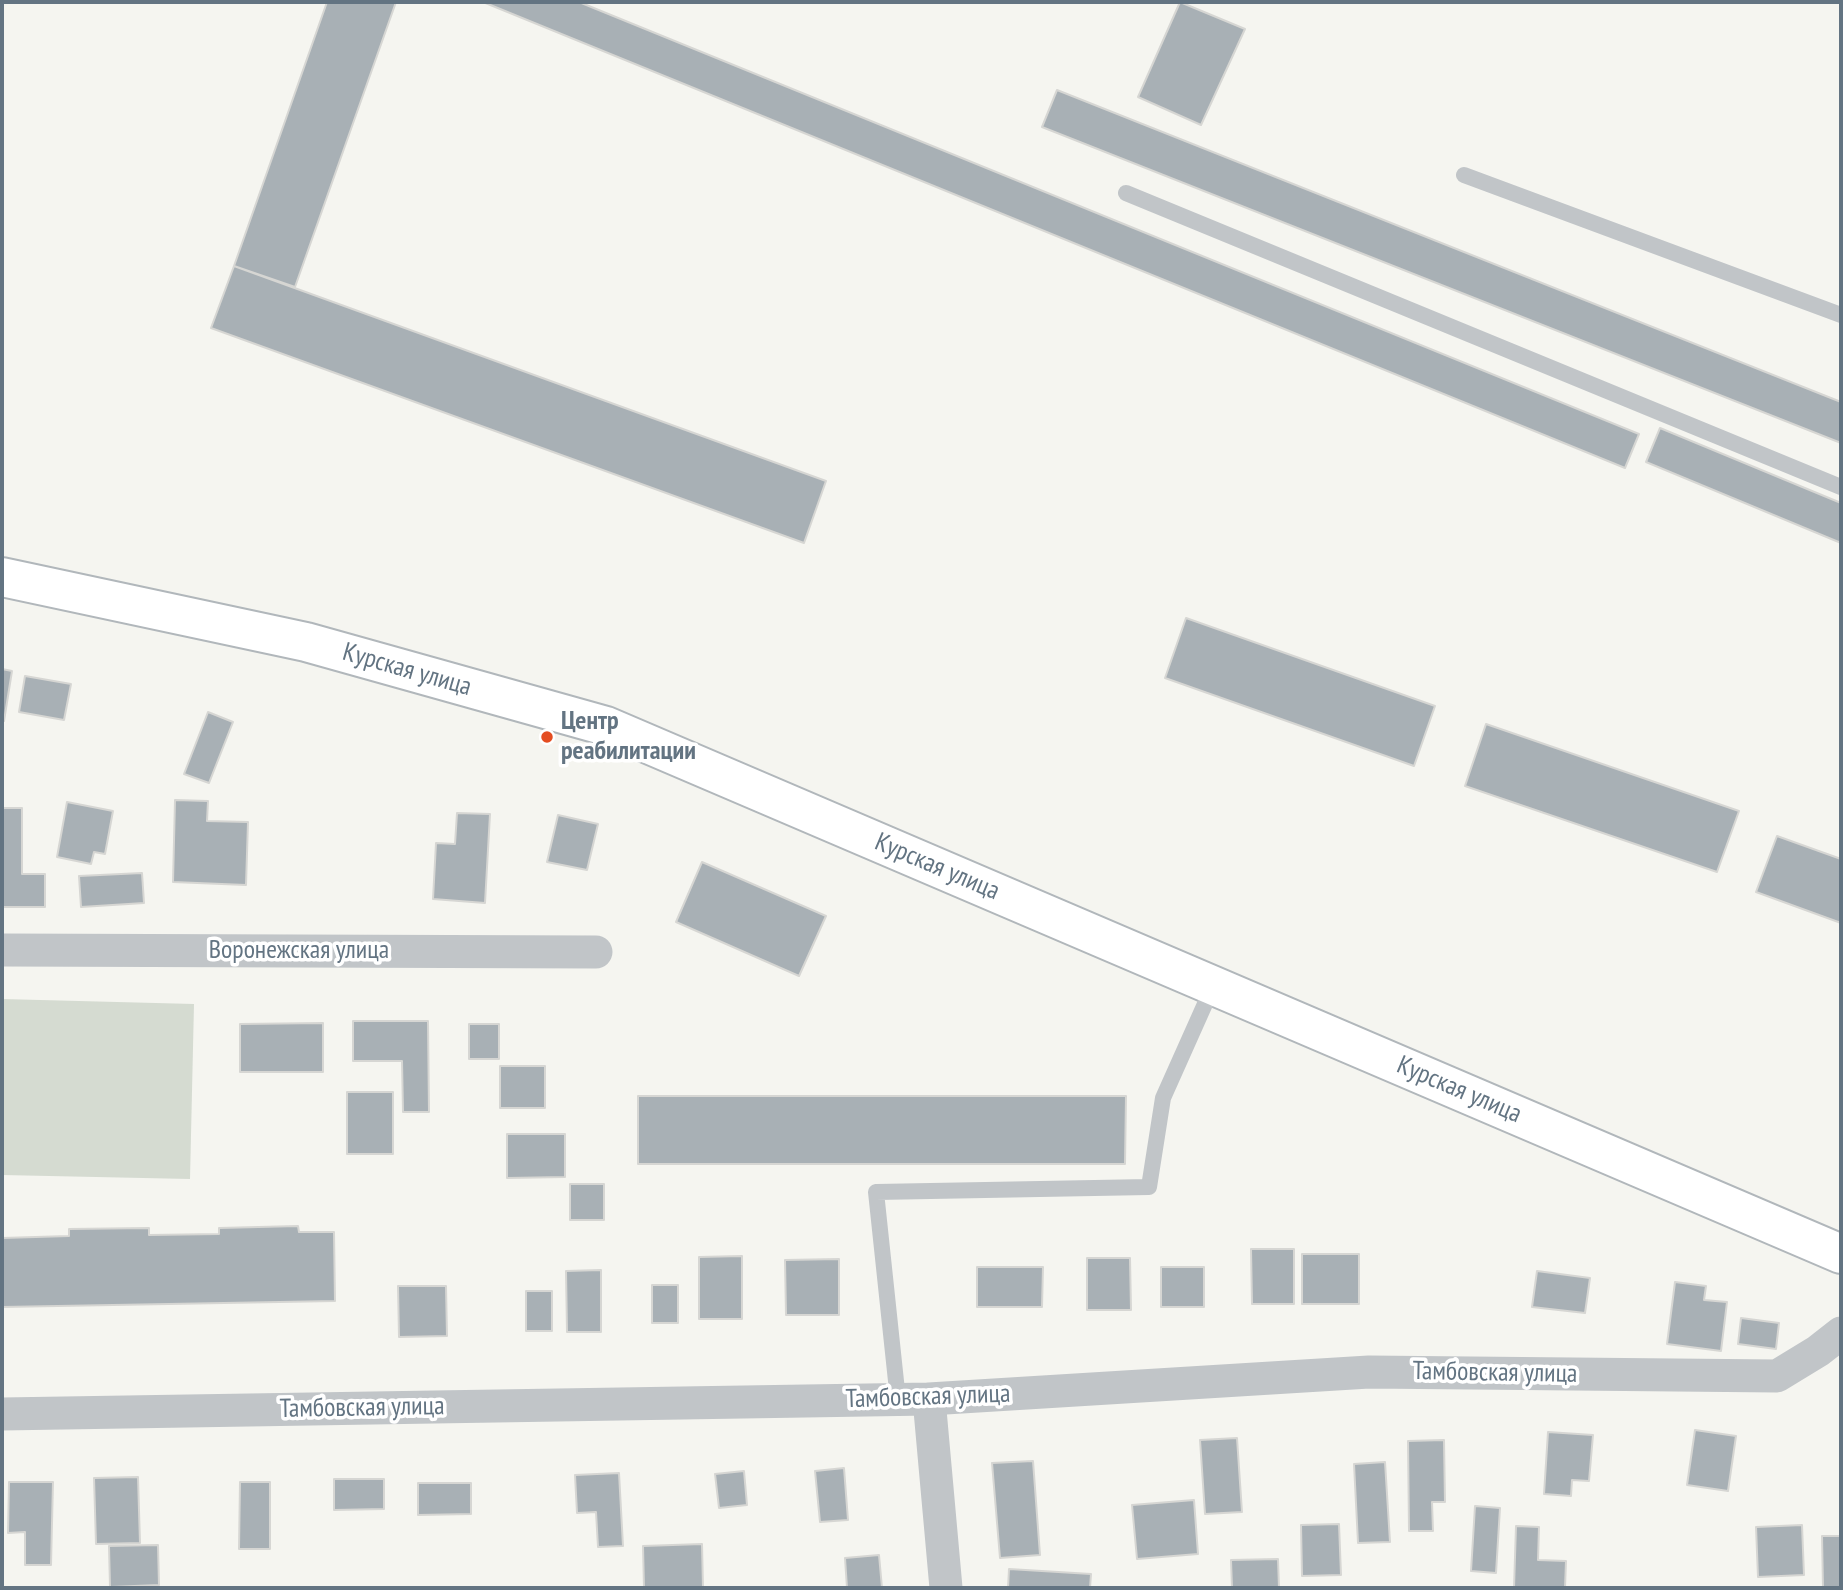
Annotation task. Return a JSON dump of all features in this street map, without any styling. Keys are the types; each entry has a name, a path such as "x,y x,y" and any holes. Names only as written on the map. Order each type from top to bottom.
{"street":[{"name":"Курская улица","path":"2,577 306,642 607,726 1841,1254"},
{"name":"Воронежская улица","path":"2,950 596,953"},
{"name":"Тамбовская улица","path":"2,1414 913,1399 1369,1372 1777,1376 1818,1351 1841,1333"},
{"path":"913,1399 946,1588"}],"lane":[{"path":"1464,175 1841,315"},
{"path":"1126,193 1841,487"},
{"path":"913,1399 876,1192 1149,1187 1163,1098 1213,985"}],"shaded area":[{"path":"2,999 194,1004 190,1179 2,1175"}],"building":[{"path":"327,2 396,2 295,287 234,266"},
{"path":"483,2 579,2 1639,434 1625,468"},
{"path":"1180,2 1245,29 1201,125 1138,97"},
{"path":"1057,90 1841,402 1841,443 1042,127"},
{"path":"234,266 826,481 804,543 211,328"},
{"path":"1660,428 1841,503 1841,543 1646,462"},
{"path":"1186,618 1435,706 1414,766 1165,678"},
{"path":"2,669 12,671 4,721 2,720"},
{"path":"25,676 71,684 64,720 19,712"},
{"path":"208,712 233,722 209,783 184,774"},
{"path":"1486,724 1739,811 1717,872 1465,786"},
{"path":"175,800 208,801 207,821 248,822 246,885 173,882"},
{"path":"67,802 113,811 105,854 94,852 91,864 57,857"},
{"path":"2,808 22,808 22,874 45,874 45,907 2,907"},
{"path":"457,813 490,814 485,903 433,899 436,843 455,844"},
{"path":"558,815 598,824 587,870 547,862"},
{"path":"1777,836 1841,859 1841,923 1756,892"},
{"path":"702,862 826,916 799,976 676,922"},
{"path":"142,873 144,903 81,907 79,876"},
{"path":"353,1021 428,1021 429,1112 403,1112 402,1061 353,1061"},
{"path":"323,1023 323,1072 240,1072 240,1024"},
{"path":"469,1024 499,1024 499,1059 469,1059"},
{"path":"500,1066 545,1066 545,1108 500,1108"},
{"path":"347,1092 393,1092 393,1154 347,1154"},
{"path":"638,1096 1126,1096 1125,1164 638,1164"},
{"path":"507,1134 565,1134 565,1177 507,1178"},
{"path":"570,1184 604,1184 604,1220 570,1220"},
{"path":"298,1226 299,1232 334,1232 335,1301 2,1307 2,1238 69,1236 69,1229 149,1228 149,1235 219,1234 219,1228"},
{"path":"1251,1249 1294,1249 1294,1304 1252,1304"},
{"path":"1302,1254 1359,1254 1359,1304 1302,1304"},
{"path":"742,1256 742,1319 699,1319 699,1257"},
{"path":"1087,1258 1130,1258 1131,1310 1087,1310"},
{"path":"839,1259 839,1315 786,1315 785,1260"},
{"path":"977,1267 1043,1267 1042,1307 977,1307"},
{"path":"1161,1267 1204,1267 1204,1307 1161,1307"},
{"path":"601,1270 601,1332 567,1332 566,1271"},
{"path":"1537,1271 1590,1278 1585,1313 1532,1307"},
{"path":"1675,1282 1706,1286 1704,1300 1727,1302 1721,1351 1667,1344"},
{"path":"652,1285 678,1285 678,1323 652,1323"},
{"path":"398,1286 446,1286 447,1336 399,1337"},
{"path":"526,1291 552,1291 552,1331 526,1331"},
{"path":"1741,1318 1779,1323 1776,1349 1738,1344"},
{"path":"1695,1430 1736,1436 1728,1491 1687,1485"},
{"path":"1548,1432 1593,1435 1589,1481 1572,1480 1571,1496 1544,1494"},
{"path":"1237,1438 1242,1512 1205,1514 1200,1440"},
{"path":"1444,1440 1445,1502 1432,1502 1433,1531 1409,1531 1408,1441"},
{"path":"1033,1461 1040,1555 1000,1558 992,1463"},
{"path":"1385,1462 1390,1542 1358,1543 1354,1464"},
{"path":"844,1468 848,1520 820,1522 815,1471"},
{"path":"744,1471 747,1505 719,1508 715,1474"},
{"path":"619,1473 623,1546 598,1547 596,1512 577,1513 575,1475"},
{"path":"138,1477 140,1543 96,1544 94,1478"},
{"path":"334,1479 384,1479 384,1509 334,1510"},
{"path":"9,1482 53,1482 51,1565 25,1565 25,1532 8,1533"},
{"path":"240,1482 270,1482 270,1549 239,1549"},
{"path":"418,1483 471,1483 471,1514 418,1515"},
{"path":"1194,1500 1198,1554 1137,1559 1132,1505"},
{"path":"1475,1506 1500,1508 1496,1573 1471,1571"},
{"path":"1339,1524 1341,1575 1302,1576 1301,1525"},
{"path":"1802,1525 1804,1575 1758,1577 1756,1527"},
{"path":"1516,1526 1539,1527 1538,1560 1566,1561 1565,1588 1514,1588"},
{"path":"1822,1536 1841,1536 1841,1588 1823,1588"},
{"path":"702,1544 703,1588 644,1588 643,1546"},
{"path":"158,1545 159,1585 110,1587 109,1546"},
{"path":"879,1555 882,1588 847,1588 845,1558"},
{"path":"1278,1559 1279,1588 1232,1588 1231,1560"},
{"path":"1009,1569 1091,1574 1090,1588 1008,1588"}],"place":[{"name":"Центр реабилитации","path":"547,737"}]}
